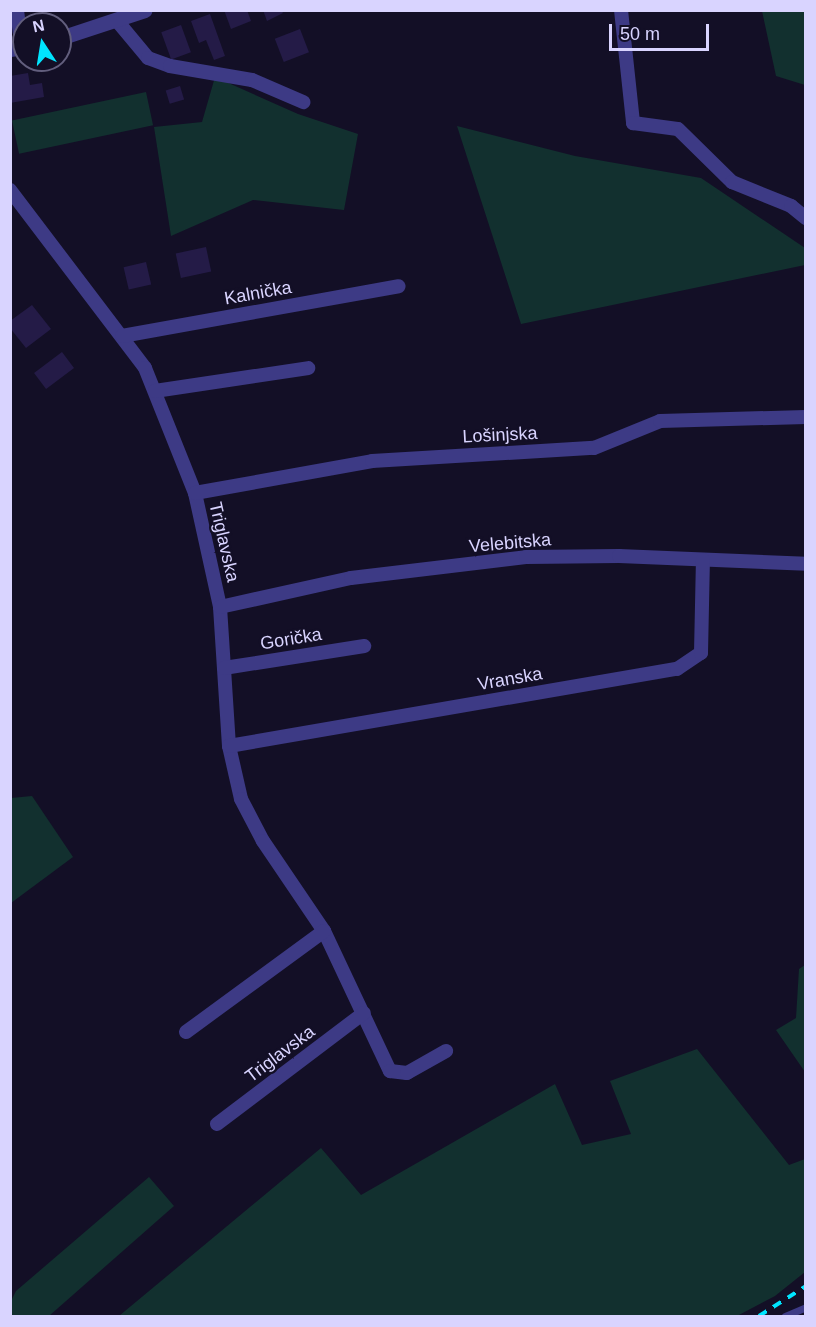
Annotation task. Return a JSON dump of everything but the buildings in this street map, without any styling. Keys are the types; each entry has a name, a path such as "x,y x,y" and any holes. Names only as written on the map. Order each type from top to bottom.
{"street":[{"path":"72,35 118,22 145,10"},
{"path":"621,10 633,123 678,129 732,182 791,206 806,218"},
{"path":"118,22 148,58 170,66 252,80 303,102"},
{"name":"Triglavska","path":"10,190 145,368 195,493 220,607 229,746 241,799 263,841 324,931 390,1071 407,1073 446,1051"},
{"name":"Kalnička","path":"122,336 399,286"},
{"path":"155,392 308,368"},
{"name":"Lošinjska","path":"195,493 372,461 594,448 660,421 806,417"},
{"name":"Velebitska","path":"220,607 351,578 526,557 806,564"},
{"name":"Vranska","path":"229,746 677,669 701,653 703,560"},
{"name":"Gorička","path":"224,668 364,646"},
{"path":"186,1032 324,931"},
{"name":"Triglavska","path":"217,1124 364,1013"}],"lane":[{"path":"785,1317 806,1307"}],"green space":[{"path":"762,11 805,11 805,85 776,76"},
{"path":"215,77 298,114 358,134 344,210 253,200 171,236 154,127 202,122"},
{"path":"146,92 153,125 19,154 12,120"},
{"path":"457,126 575,156 701,178 805,248 805,265 521,324"},
{"path":"32,796 73,857 11,903 11,798"},
{"path":"805,965 805,1072 776,1030 796,1018 799,969"},
{"path":"697,1049 789,1165 805,1159 805,1272 775,1296 737,1316 119,1316 321,1148 361,1195 555,1084 582,1145 631,1134 610,1081"},
{"path":"149,1177 174,1206 49,1316 11,1316 11,1301 16,1291"}],"railway":[{"path":"759,1316 806,1286"}]}
